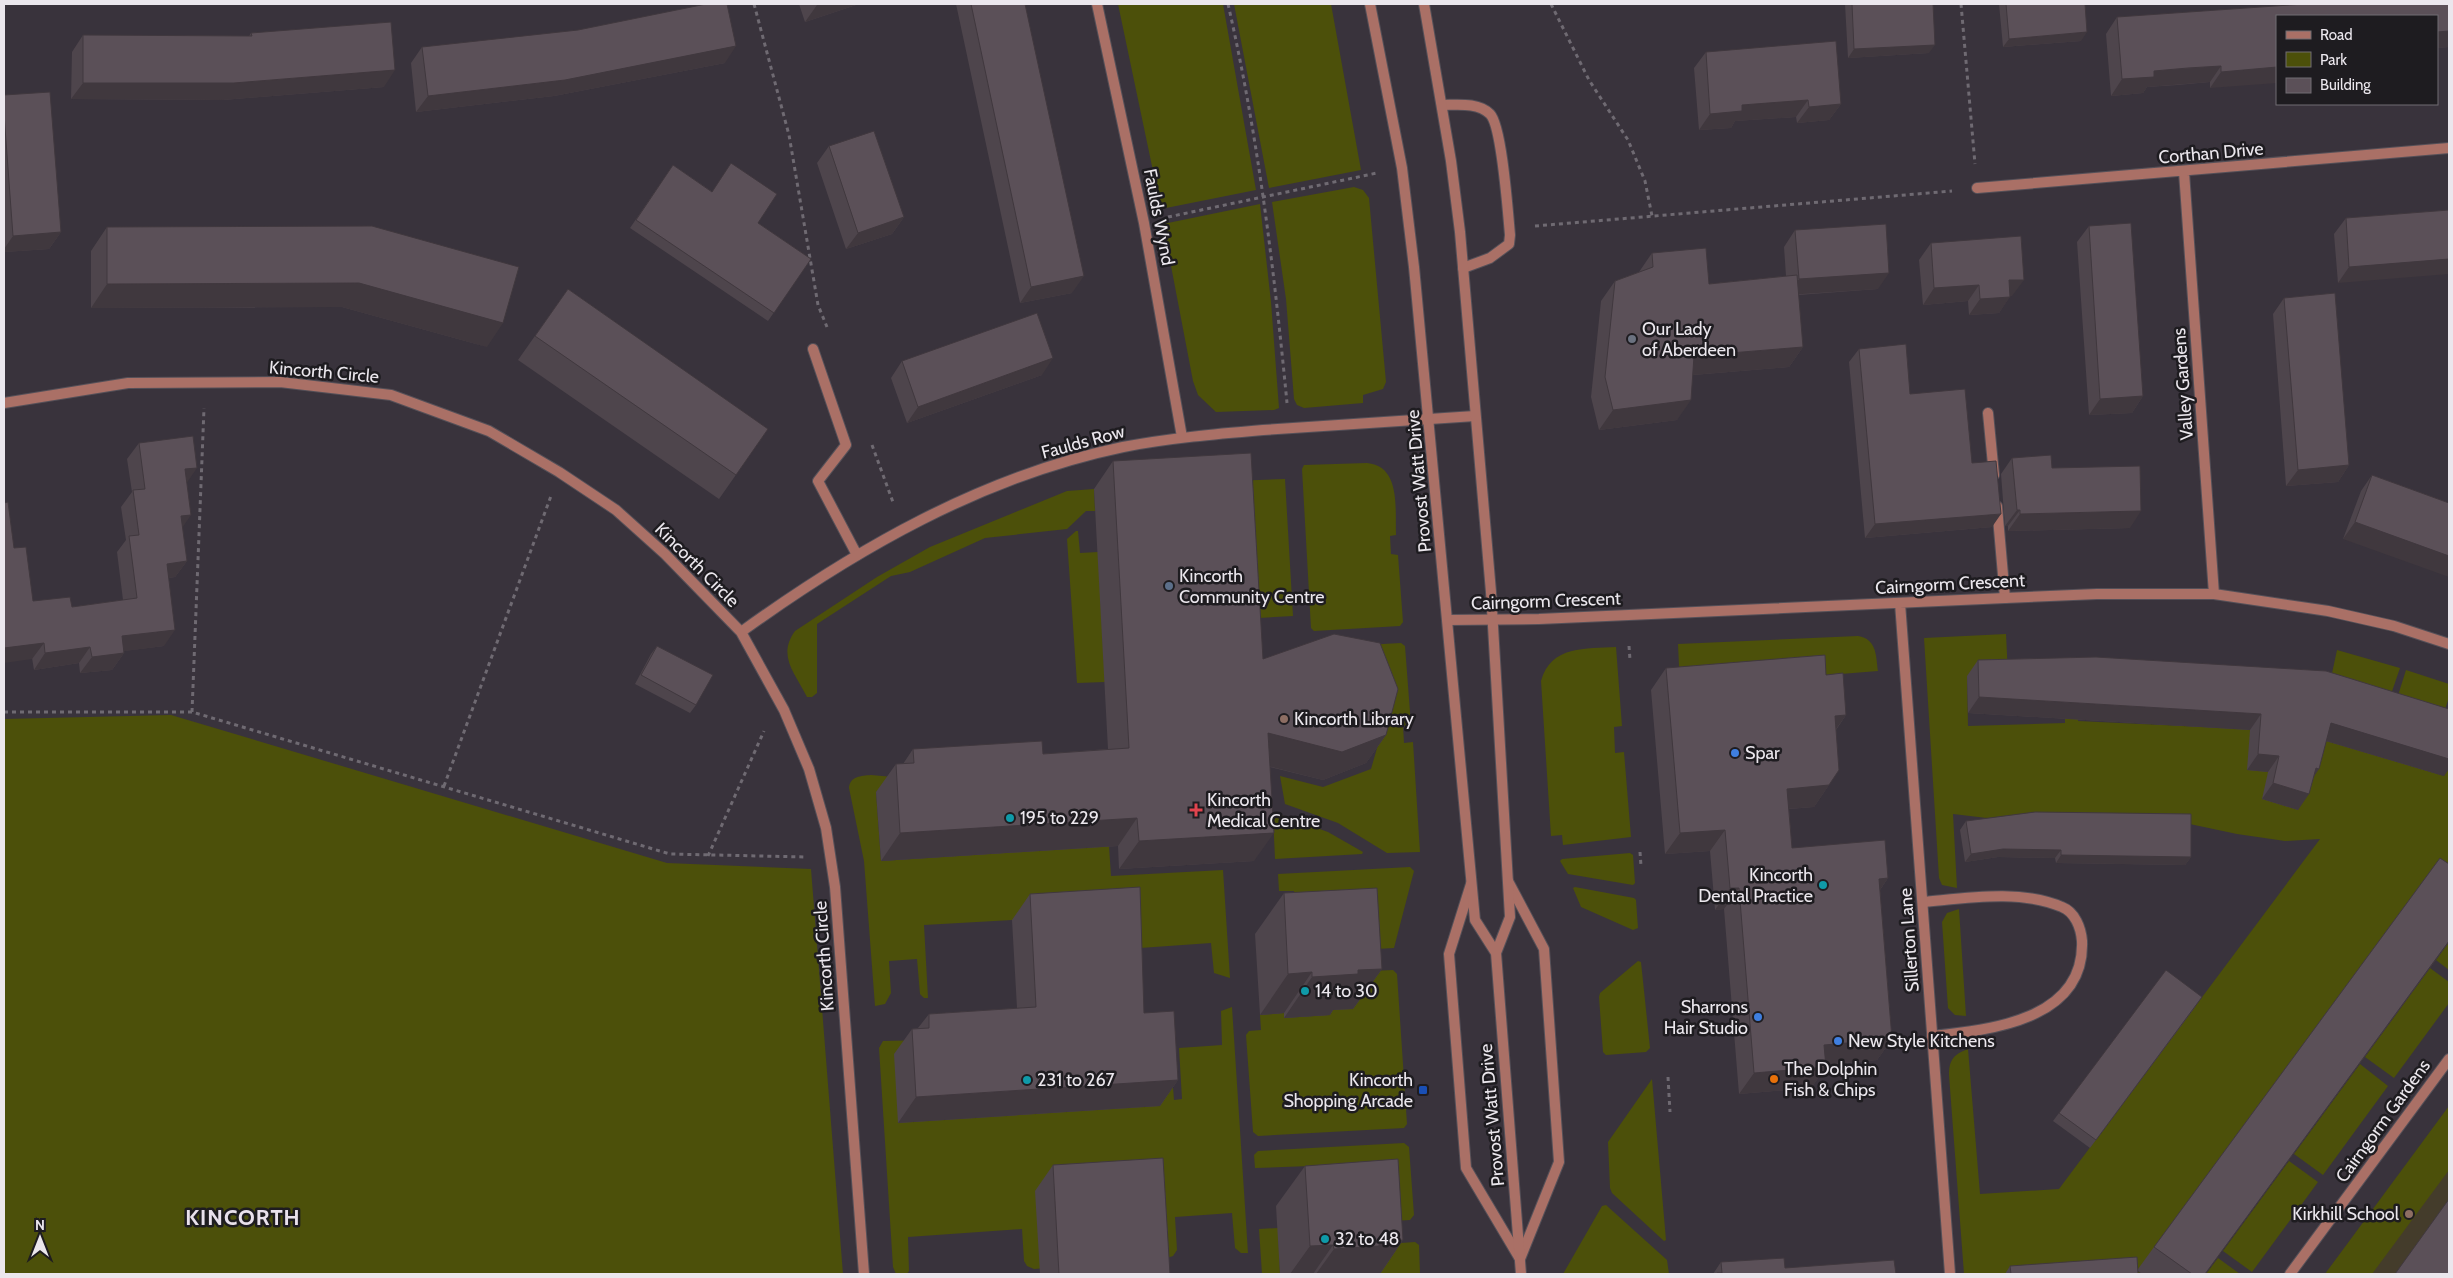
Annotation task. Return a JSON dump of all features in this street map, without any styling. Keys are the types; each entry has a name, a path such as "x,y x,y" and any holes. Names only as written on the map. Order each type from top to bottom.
{"street":[{"name":"Faulds Wynd","path":"1097,4 1144,223 1182,437"},
{"name":"Provost Watt Drive","path":"1370,4 1402,168 1429,419 1475,920 1496,953"},
{"name":"Provost Watt Drive","path":"1424,4 1451,161 1463,268 1492,620 1510,917 1496,953 1521,1274"},
{"path":"1442,106 1475,106 1490,114 1498,133 1510,228 1509,244 1499,253 1463,268"},
{"name":"Corthan Drive","path":"1976,188 2184,172 2449,148"},
{"name":"Valley Gardens","path":"2184,172 2214,594"},
{"path":"813,349 846,444 818,481 857,555"},
{"name":"Kincorth Circle","path":"4,403 128,383 280,382 392,395 490,431 559,472 616,510 666,554 741,632 797,738 816,790 832,857 864,1274"},
{"path":"1988,413 2005,598"},
{"name":"Faulds Row","path":"741,632 791,596 857,555 904,529 1000,485 1064,462 1122,447 1182,437 1475,416"},
{"name":"Cairngorm Crescent","path":"1448,620 1492,620 2097,594 2214,594 2328,610 2394,626 2449,644"},
{"name":"Sillerton Lane","path":"1900,603 1950,1274"},
{"path":"1508,881 1544,949 1559,1162 1520,1259"},
{"path":"1471,884 1449,954 1466,1168 1520,1259"},
{"path":"1923,902 2013,897 2041,900 2064,907 2074,916 2080,928 2082,942 2080,958 2074,978 2065,993 2050,1006 1997,1028 1932,1036"},
{"name":"Cairngorm Gardens","path":"2290,1274 2449,1059"}],"path":[{"path":"754,4 788,135 818,304 829,332"},
{"path":"1228,4 1264,196 1277,301 1289,428"},
{"path":"1551,4 1589,80 1628,140 1645,181 1652,216"},
{"path":"1510,228 1976,188 1961,4"},
{"path":"1144,223 1402,168"},
{"path":"192,712 204,382"},
{"path":"868,435 904,529"},
{"path":"444,786 559,472"},
{"path":"1629,646 1630,660"},
{"path":"708,856 778,699"},
{"path":"4,712 192,712 670,854 832,857"},
{"path":"1640,852 1641,866"},
{"path":"1668,1077 1670,1112"}],"shaded area":[{"name":"Kirkhill School","path":"2449,1106 2449,1274 2325,1274 2414,1154"}],"green space":[{"path":"1118,4 1223,4 1256,190 1161,209"},
{"path":"1234,4 1331,4 1361,170 1269,188"},
{"path":"1354,187 1363,190 1369,198 1386,382 1383,389 1363,395 1363,403 1304,408 1297,405 1294,399 1286,299 1272,202"},
{"path":"1260,204 1271,302 1279,408 1274,410 1216,412 1198,395 1193,381 1163,224"},
{"path":"1367,463 1378,466 1386,472 1394,490 1396,535 1390,536 1391,554 1398,555 1403,622 1400,626 1314,631 1311,628 1302,469 1304,465"},
{"path":"1285,479 1293,616 1240,619 1231,481"},
{"path":"1094,489 1095,511 1086,511 1067,529 985,538 910,572 891,576 817,624 817,693 812,697 807,697 793,672 788,657 790,640 795,631 877,577 930,547 1067,491"},
{"path":"1078,531 1080,553 1098,552 1105,682 1077,683 1067,539"},
{"path":"2006,634 2008,675 1967,676 1968,726 2065,723 2065,711 2078,712 2078,721 2287,731 2308,735 2444,776 2449,760 2449,900 2137,1271 2142,1274 1964,1274 1949,1075 1951,1062 1956,1055 1968,1049 1980,1194 2059,1189 2320,839 2285,841 2237,834 2185,823 2012,821 1953,814 1957,888 1942,885 1939,878 1924,638"},
{"path":"1858,636 1872,644 1876,654 1878,671 1680,687 1678,644"},
{"path":"1401,643 1405,646 1411,725 1403,726 1404,743 1413,742 1420,852 1387,853 1338,823 1285,804 1280,776 1323,787 1371,769 1386,717 1348,646"},
{"path":"1616,647 1622,726 1614,727 1615,753 1624,752 1631,837 1563,845 1562,835 1551,836 1541,681 1546,669 1561,655 1582,649"},
{"path":"2337,650 2400,668 2388,703 2328,692"},
{"path":"2406,670 2449,684 2449,697 2440,725 2395,705"},
{"path":"171,715 667,863 811,869 843,1274 4,1274 4,719"},
{"path":"860,776 893,777 876,792 881,861 1109,846 1111,876 1223,870 1230,978 1214,973 1211,943 1140,948 1012,920 924,925 928,998 924,998 920,994 917,959 889,961 891,993 885,1004 875,1006 864,861 849,788 851,781 854,779"},
{"path":"1275,813 1328,832 1363,852 1362,854 1275,859 1273,815"},
{"path":"1630,853 1633,855 1635,883 1633,885 1568,874 1560,861 1562,859"},
{"path":"1410,867 1414,871 1394,948 1358,950 1295,920 1294,891 1279,891 1278,874"},
{"path":"1573,888 1634,898 1636,900 1638,928 1633,930 1581,907"},
{"path":"1959,909 1966,1016 1955,1015 1948,1008 1942,922 1947,913"},
{"path":"2449,942 2449,970 2436,960"},
{"path":"1638,961 1641,962 1650,1048 1646,1052 1606,1055 1603,1052 1600,993"},
{"path":"2430,968 2449,982 2449,1003 2394,1078 2365,1057"},
{"path":"1393,970 1397,974 1407,1124 1404,1128 1258,1136 1253,1132 1246,1035 1249,1031 1261,1030 1260,1015 1284,1013 1284,1018 1329,1015 1351,972"},
{"path":"1232,1007 1248,1253 1241,1253 1235,1248 1232,1213 1175,1217 1177,1250 1173,1256 1167,1258 1034,1269 1027,1266 1024,1261 1022,1229 908,1237 909,1271 907,1274 896,1274 893,1267 879,1048 883,1041 1169,1035 1174,1100 1182,1099 1179,1048 1222,1045 1221,1011"},
{"path":"2360,1064 2388,1086 2323,1175 2294,1154"},
{"path":"1652,1079 1666,1240 1664,1241 1612,1193 1610,1188 1608,1142"},
{"name":"Kirkhill School","path":"2449,1106 2449,1170 2372,1274 2325,1274"},
{"path":"1404,1143 1409,1147 1414,1215 1410,1220 1377,1222 1310,1166 1255,1168 1254,1155 1258,1151"},
{"path":"2289,1161 2318,1182 2252,1272 2223,1251"},
{"path":"1606,1205 1667,1260 1669,1274 1563,1274 1602,1206"},
{"path":"1278,1228 1280,1274 1262,1274 1259,1229"},
{"path":"1415,1242 1419,1245 1420,1274 1374,1274 1372,1245"},
{"path":"2218,1258 2240,1274 2206,1274"}],"building":[{"path":"706,4 727,4 736,46 565,80 428,96 422,47 578,30"},
{"path":"971,4 1025,4 1084,276 1031,287"},
{"path":"1852,4 1933,4 1935,45 1854,49"},
{"path":"2006,4 2085,4 2087,32 2009,39"},
{"path":"2304,4 2449,4 2449,31 2438,32 2438,15 2276,15 2276,67 2221,72 2221,66 2188,68 2154,71 2154,77 2122,79 2117,17"},
{"path":"391,22 395,70 234,83 83,83 83,35 252,36 251,33"},
{"path":"1836,41 1841,104 1809,107 1808,100 1742,105 1742,111 1710,114 1706,52"},
{"path":"50,92 61,232 13,236 4,95"},
{"path":"874,131 904,217 858,233 829,146"},
{"path":"731,163 777,194 758,223 811,259 774,313 636,220 673,165 712,192"},
{"path":"2449,210 2449,259 2349,267 2346,218"},
{"path":"2131,223 2143,396 2100,399 2089,226"},
{"path":"1886,224 1889,273 1799,279 1795,230"},
{"path":"372,226 519,267 503,323 359,283 107,284 107,227"},
{"path":"2021,236 2024,280 2009,280 2010,297 1980,299 1979,285 1934,288 1931,243"},
{"path":"1706,248 1709,284 1797,275 1803,347 1694,356 1691,400 1613,410 1605,377 1615,281 1653,267 1652,253"},
{"path":"568,289 768,429 736,475 535,336"},
{"path":"2335,293 2349,465 2298,470 2284,298"},
{"path":"1037,313 1053,358 918,407 902,361"},
{"path":"1906,344 1910,394 1965,389 1972,463 1996,461 2001,514 1875,524 1859,349"},
{"path":"193,436 197,468 185,469 191,515 181,516 187,561 167,564 175,630 122,636 124,653 92,657 90,647 45,653 44,643 4,648 4,503 8,502 14,548 26,547 33,601 70,597 72,607 137,598 129,536 139,535 133,490 145,489 139,443"},
{"path":"1251,453 1263,659 1334,634 1380,643 1398,689 1386,735 1342,752 1268,733 1274,833 1139,841 1137,818 900,833 896,764 914,763 913,749 1042,741 1043,754 1129,748 1113,461"},
{"path":"2051,455 2052,468 2140,466 2141,511 2020,514 2020,510 2017,510 2012,458"},
{"path":"2372,475 2449,503 2449,556 2355,522"},
{"path":"657,646 713,675 696,705 641,675"},
{"path":"1825,655 1826,675 1843,673 1846,715 1835,716 1839,770 1829,785 1787,789 1792,848 1885,840 1888,878 1879,879 1892,1039 1824,1045 1826,1067 1754,1073 1739,888 1730,888 1725,830 1680,833 1666,668"},
{"path":"2096,657 2326,671 2449,709 2449,759 2331,723 2319,769 2316,768 2309,794 2273,783 2279,756 2258,754 2261,714 1979,697 1978,660"},
{"path":"2035,812 2191,814 2191,857 2061,855 2061,850 2003,849 1971,854 1966,821"},
{"path":"2440,858 2449,864 2449,941 2205,1274 2192,1274 2154,1247"},
{"path":"1140,887 1144,1013 1174,1011 1178,1080 916,1097 912,1029 929,1028 929,1014 1036,1007 1030,894"},
{"path":"1377,888 1382,969 1358,970 1358,974 1312,977 1312,972 1288,974 1284,893"},
{"path":"2166,970 2202,997 2096,1140 2059,1113"},
{"path":"1163,1158 1170,1274 1059,1274 1053,1165"},
{"path":"1398,1159 1403,1240 1379,1242 1379,1246 1334,1249 1333,1245 1310,1246 1305,1166"},
{"path":"2449,1199 2449,1274 2395,1274"},
{"path":"2137,1257 2138,1274 2011,1274 2010,1266"},
{"path":"1784,1258 1785,1268 1894,1260 1896,1274 1717,1274 1722,1273 1721,1262"}],"place":[{"name":"Our Lady of Aberdeen","path":"1632,339"},
{"name":"Kincorth Community Centre","path":"1169,586"},
{"name":"Kincorth Library","path":"1284,719"},
{"name":"Spar","path":"1735,753"},
{"name":"Kincorth Medical Centre","path":"1196,810"},
{"name":"195 to 229","path":"1010,818"},
{"name":"Kincorth Dental Practice","path":"1823,885"},
{"name":"14 to 30","path":"1305,991"},
{"name":"Sharrons Hair Studio","path":"1758,1017"},
{"name":"New Style Kitchens","path":"1838,1041"},
{"name":"The Dolphin Fish & Chips","path":"1774,1079"},
{"name":"231 to 267","path":"1027,1080"},
{"name":"Kincorth Shopping Arcade","path":"1423,1090"},
{"name":"Kirkhill School","path":"2409,1214"},
{"name":"32 to 48","path":"1325,1239"}],"district":[{"name":"KINCORTH","path":"243,1217"}]}
